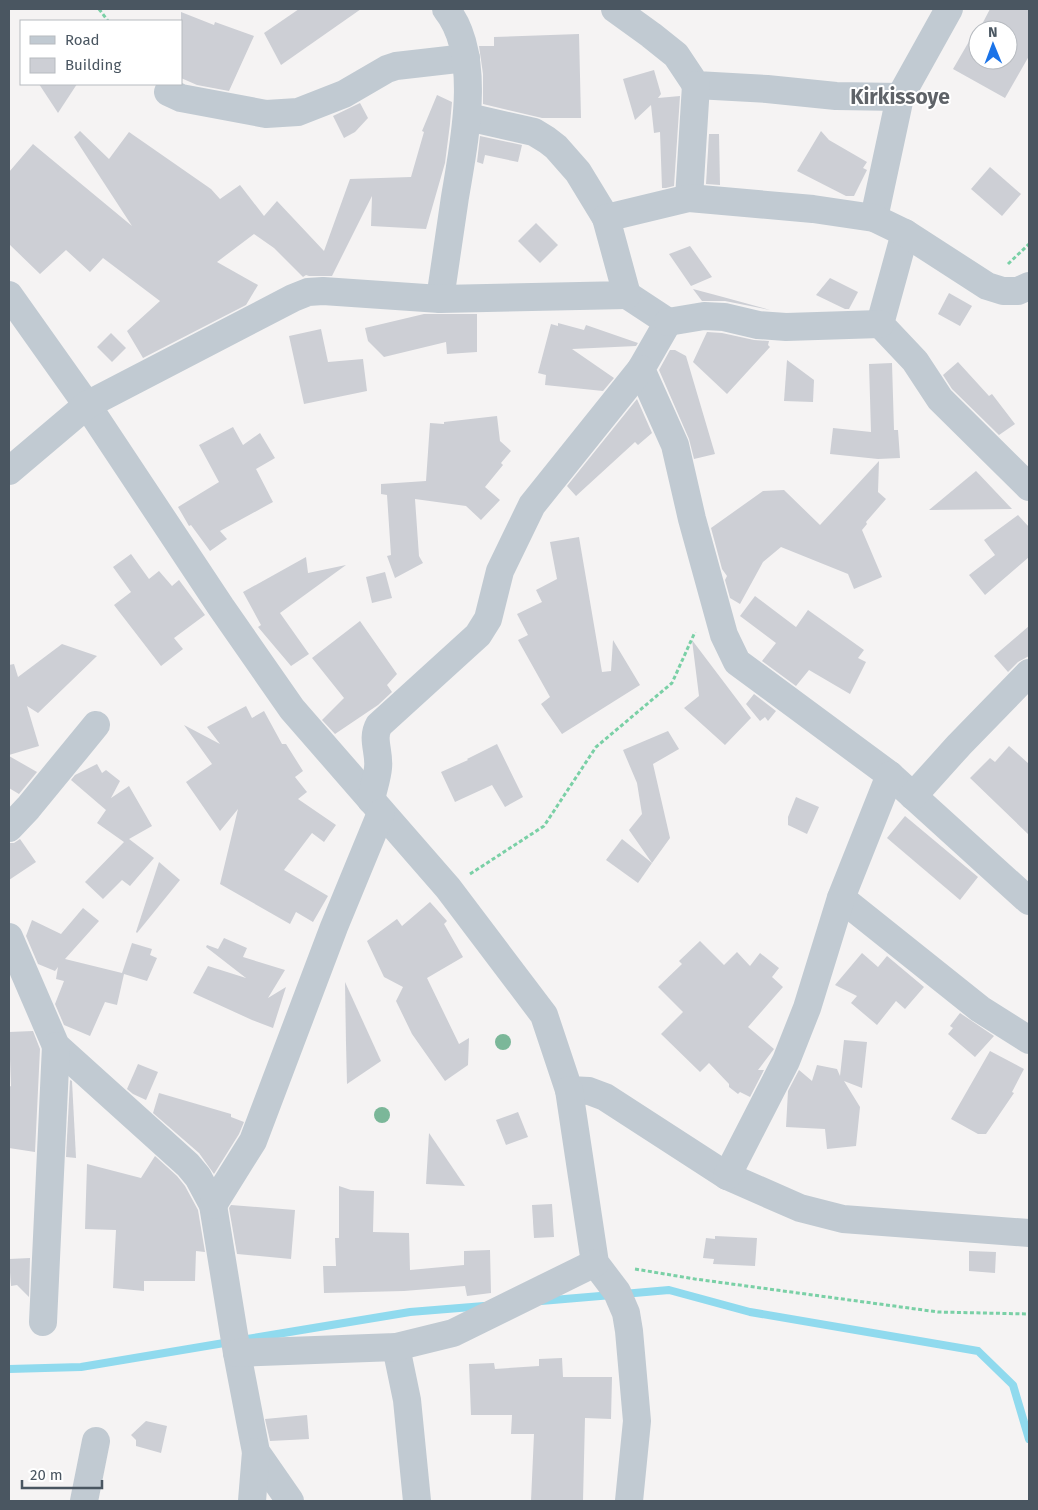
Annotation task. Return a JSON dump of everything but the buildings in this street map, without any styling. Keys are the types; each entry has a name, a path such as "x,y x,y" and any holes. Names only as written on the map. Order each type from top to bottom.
{"street":[{"path":"615,9 652,35 676,56 696,85 689,198"},
{"path":"874,218 900,97 949,9"},
{"path":"440,299 468,117 466,58 457,12"},
{"path":"168,92 180,98 266,114 298,112 344,94 387,69 396,66 466,58"},
{"path":"696,85 767,89 836,96 900,97"},
{"path":"468,117 534,132 556,147 578,172 606,218 627,295"},
{"path":"606,218 689,198 813,209 874,218 904,233 987,286 1003,291 1018,291 1029,286"},
{"path":"880,324 904,233"},
{"path":"9,471 86,405 308,292 323,291 440,299 627,295 668,322 704,316 724,317 758,325 786,327 880,324 915,361 940,399 1029,487"},
{"path":"9,294 86,405 221,607 292,708 448,888 544,1014 569,1090 595,1263 618,1292 626,1312 636,1421 629,1501"},
{"path":"213,1205 253,1140 330,936 376,806 378,756 375,732 379,725 478,635 488,619 500,571 532,505 641,369 668,322"},
{"path":"641,369 675,445 692,519 724,636 737,662 890,775 1029,901"},
{"path":"913,796 959,745 1029,674"},
{"path":"9,828 28,808 96,725"},
{"path":"727,1176 786,1061 807,1008 841,898 890,775"},
{"path":"841,898 980,1009 1029,1040"},
{"path":"9,937 56,1046 188,1164 198,1177 213,1205 237,1353 256,1452 252,1501"},
{"path":"43,1322 56,1046"},
{"path":"569,1090 589,1091 606,1096 727,1176 800,1208 843,1219 1029,1233"},
{"path":"237,1353 396,1347 452,1333 595,1263"},
{"path":"396,1347 407,1400 418,1501"},
{"path":"84,1501 96,1441"},
{"path":"256,1452 290,1501"}],"path":[{"path":"99,9 107,20"},
{"path":"448,888 544,826 596,747 672,683 713,592"},
{"path":"595,1263 695,1279 938,1312 1029,1314"}],"waterway":[{"path":"623,1294 669,1290 750,1312 978,1351 1013,1385 1029,1439"},
{"path":"541,1301 612,1295"},
{"path":"241,1340 410,1312 484,1306"},
{"path":"9,1369 81,1367 230,1342"}],"district":[{"name":"Kirkissoye","path":"900,97"}]}
